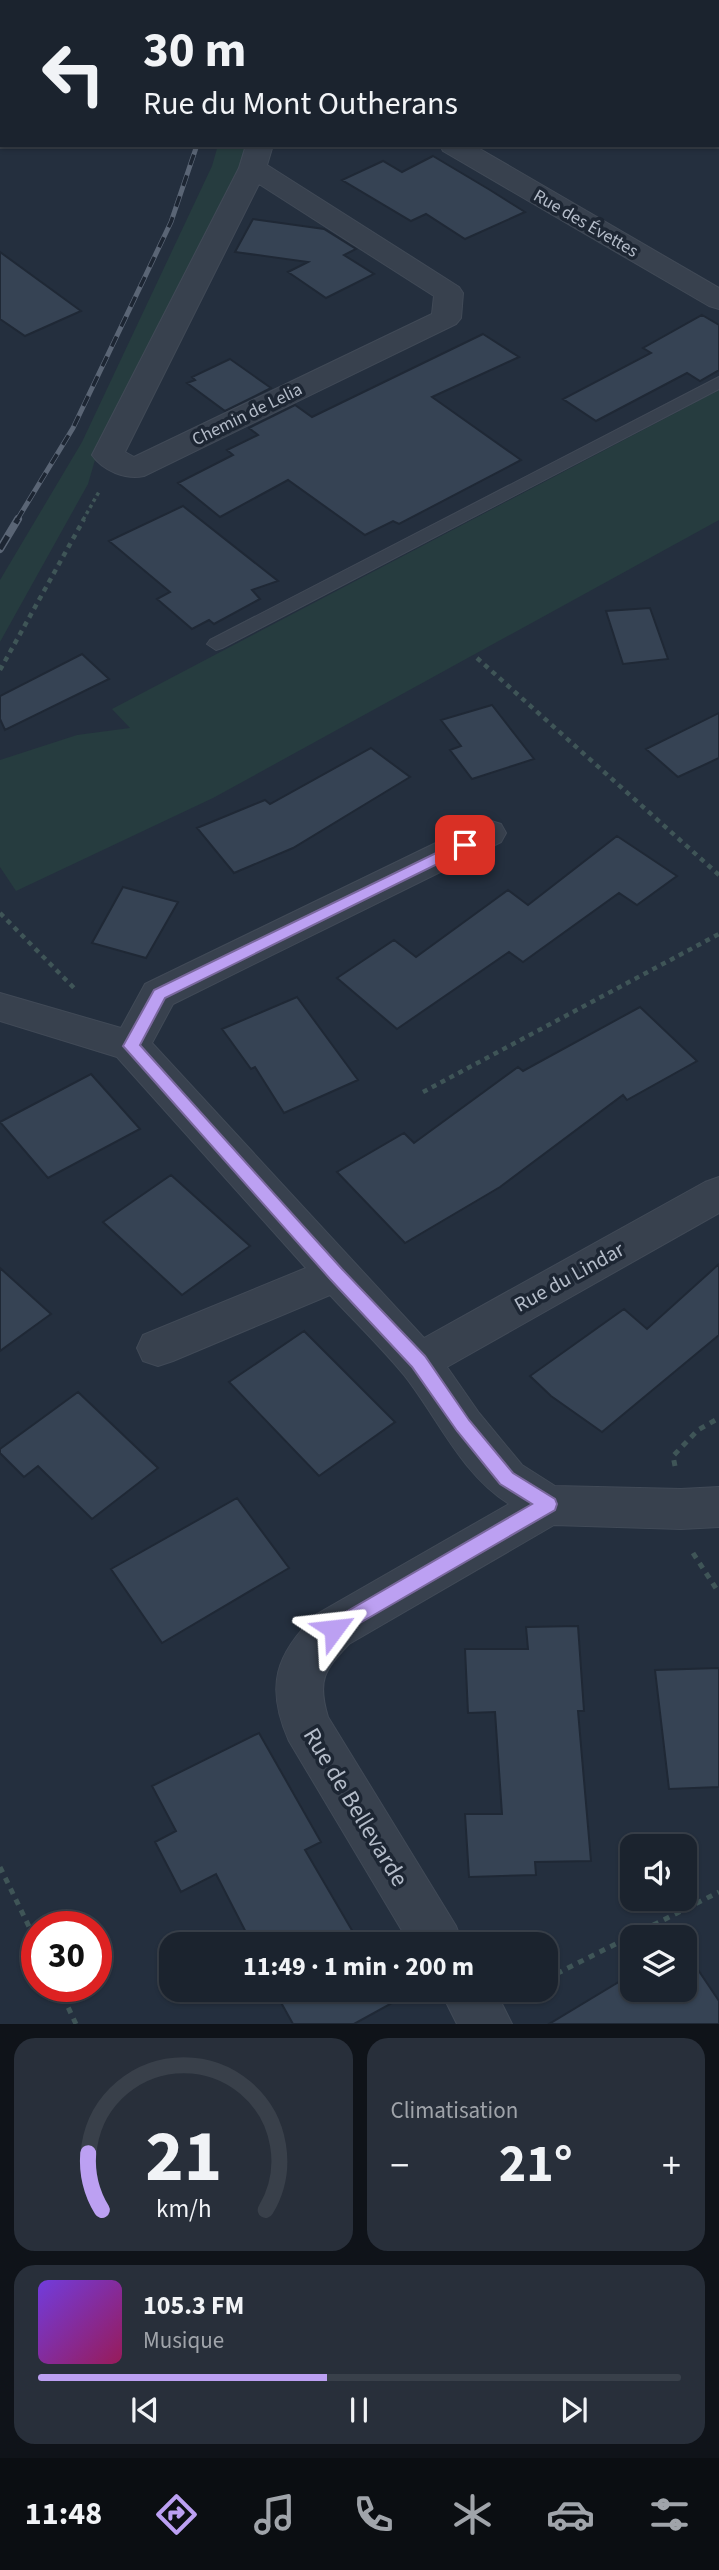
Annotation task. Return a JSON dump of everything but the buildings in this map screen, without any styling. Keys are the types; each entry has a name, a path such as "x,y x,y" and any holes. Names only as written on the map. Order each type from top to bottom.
{"street":[{"name":"Rue des Évettes","path":"456,147 719,300"},
{"name":"Chemin de Lelia","path":"256,156 449,293 446,318 133,469 108,455 256,156"},
{"path":"131,1046 159,994 488,833"},
{"path":"0,1007 131,1046 419,1362 463,1426 506,1479 548,1504 700,1508"},
{"name":"Rue du Lindar","path":"419,1362 719,1193"},
{"path":"158,1348 336,1274"},
{"name":"Rue de Bellevarde","path":"431,1932 306,1725 297,1698 300,1670 313,1648 334,1629 548,1504"},
{"path":"473,2002 486,2024"}],"lane":[{"path":"216,644 719,382"}],"path":[{"path":"0,670 94,499 119,462"},
{"path":"477,658 719,875"},
{"path":"0,912 131,1046"},
{"path":"424,1092 719,934"},
{"path":"700,1508 673,1456 698,1430 719,1418"},
{"path":"0,1867 21,1911"},
{"path":"558,1973 719,1892"},
{"path":"66,2002 76,2024"}],"green space":[{"path":"217,147 246,147 241,167 97,453 88,484 0,642 0,580 82,442 212,166"},
{"path":"719,390 719,520 213,798 16,891 0,867 0,760 77,735 130,728 112,709"}],"railway":[{"path":"17,520 73,428 171,222 196,147"},
{"path":"0,549 18,519"}],"route":[{"path":"334,1629 548,1504 506,1479 463,1426 419,1362 131,1046 159,994 465,845"}]}
